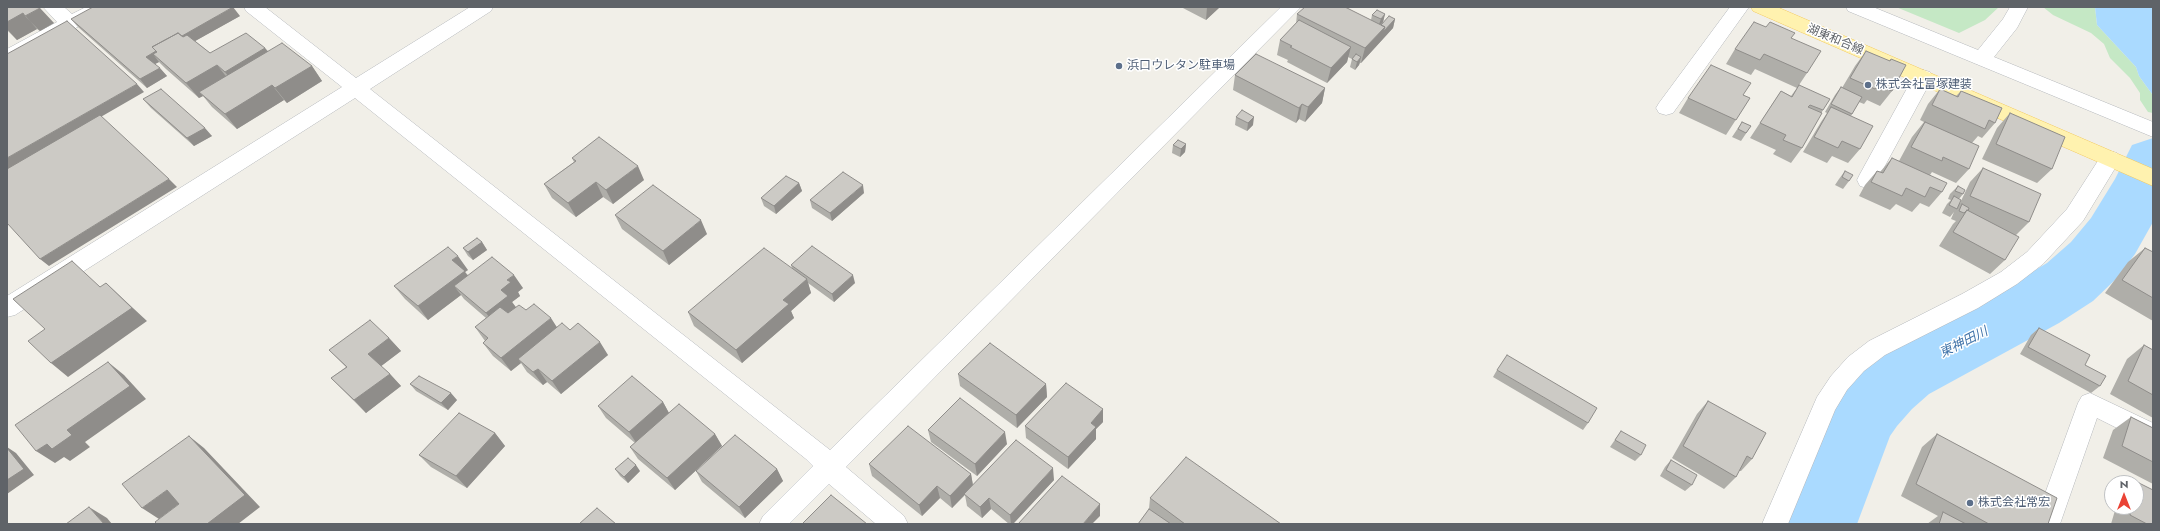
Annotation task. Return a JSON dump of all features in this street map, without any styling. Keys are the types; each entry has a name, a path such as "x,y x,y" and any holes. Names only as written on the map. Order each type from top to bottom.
{"main road":[{"name":"湖東和合線","path":"1760,7 2153,178"}],"street":[{"path":"52,7 70,23"},
{"path":"7,57 101,7"},
{"path":"253,7 815,451 844,483 896,524"},
{"path":"7,308 484,7"},
{"path":"772,524 1292,7"},
{"path":"1666,108 1740,7"},
{"path":"1856,7 2153,130"},
{"path":"1981,59 2010,23 2019,7"},
{"path":"1867,180 1923,77"},
{"path":"1775,524 1825,404 1839,383 1852,369 1877,348 1970,301 2009,278 2035,258 2075,215 2116,162"},
{"path":"2048,524 2090,403 2153,435"}],"green space":[{"path":"1896,7 1999,7 1985,20 1959,33"},
{"path":"2043,7 2095,7 2097,25 2136,67 2139,76 2152,94 2153,113 2148,112 2140,100 2140,93 2130,78 2110,58 2104,44 2091,33 2053,15"}],"water":[{"path":"2095,7 2153,7 2153,109 2152,94 2139,76 2136,67 2097,25"}],"building":[{"path":"7,7 40,8 25,16 23,13 7,22"},
{"path":"93,7 233,7 182,36 178,33 152,47 156,51 146,57 160,68 140,79 71,19"},
{"path":"1305,7 1345,7 1385,27 1365,48 1297,14"},
{"path":"1377,10 1385,14 1381,19 1372,15"},
{"path":"1389,16 1395,19 1383,32 1385,27 1381,25"},
{"path":"1299,20 1351,47 1331,68 1290,47 1292,46 1280,40"},
{"path":"67,21 137,84 7,158 7,54"},
{"path":"1754,22 1766,27 1770,22 1795,33 1791,38 1821,51 1807,73 1764,54 1760,60 1735,49"},
{"path":"178,33 183,37 187,35 210,53 246,33 265,48 225,72 217,65 186,83 153,54 157,52 152,47"},
{"path":"282,43 312,66 275,88 272,85 225,114 199,92"},
{"path":"1866,51 1890,61 1891,59 1906,65 1892,91 1878,85 1875,89 1850,78"},
{"path":"1256,54 1325,88 1308,107 1302,104 1299,108 1235,75"},
{"path":"1356,54 1361,57 1357,62 1352,59"},
{"path":"1711,65 1751,83 1743,95 1750,98 1736,120 1688,98"},
{"path":"1799,85 1830,99 1823,110 1810,105 1808,107 1822,113 1802,148 1783,140 1786,135 1760,123 1781,91 1792,97"},
{"path":"1841,87 1862,97 1852,114 1831,104"},
{"path":"161,89 205,128 187,138 143,99"},
{"path":"1940,89 1958,97 1961,91 2002,108 1995,123 1989,120 1985,129 1932,105"},
{"path":"1831,107 1873,126 1860,149 1842,141 1838,148 1814,137"},
{"path":"1242,110 1254,117 1248,123 1236,117"},
{"path":"2010,113 2065,137 2052,169 1996,144"},
{"path":"100,115 169,179 40,259 7,223 7,169"},
{"path":"1742,122 1751,126 1746,133 1738,129"},
{"path":"1925,122 1979,146 1969,169 1943,157 1942,161 1911,147"},
{"path":"599,137 638,166 606,190 596,182 568,203 544,184 576,161 572,158"},
{"path":"1178,140 1186,144 1181,149 1173,145"},
{"path":"1892,158 1947,183 1942,192 1930,187 1925,197 1906,188 1902,196 1871,182 1877,171 1883,173"},
{"path":"1983,168 2041,194 2029,222 1970,196"},
{"path":"1845,171 1853,175 1849,181 1842,177"},
{"path":"843,172 863,185 830,213 810,200"},
{"path":"786,176 799,183 774,206 761,198"},
{"path":"653,185 701,220 663,251 615,215"},
{"path":"1958,186 1965,190 1963,194 1955,191"},
{"path":"1954,196 1961,200 1957,209 1949,205"},
{"path":"1962,204 1969,208 1968,211 1967,210 1964,213 1959,211"},
{"path":"1967,210 2019,237 2005,260 1953,232"},
{"path":"477,238 482,242 468,252 463,248"},
{"path":"812,246 853,275 832,294 791,265"},
{"path":"448,247 458,256 452,260 465,271 418,306 394,286"},
{"path":"764,248 807,279 783,300 789,304 736,350 688,312"},
{"path":"2145,248 2153,252 2153,298 2122,280"},
{"path":"492,257 514,275 507,280 511,282 501,290 508,296 486,313 454,286"},
{"path":"72,261 100,287 106,283 132,308 51,363 28,341 45,329 13,299"},
{"path":"534,304 551,318 501,358 483,343 488,338 475,327 500,307 508,313 519,305 526,310"},
{"path":"370,320 389,338 368,354 390,374 354,400 331,378 347,367 329,350"},
{"path":"562,323 570,330 578,323 600,342 552,381 538,369 533,372 518,359"},
{"path":"2039,328 2090,355 2085,365 2106,376 2100,386 2028,347"},
{"path":"990,343 1046,384 1016,415 958,374"},
{"path":"2144,345 2153,350 2153,395 2128,381"},
{"path":"1507,355 1597,408 1588,423 1497,370"},
{"path":"108,362 130,386 67,430 72,435 52,449 47,444 36,451 15,425"},
{"path":"419,376 451,393 441,403 410,384"},
{"path":"632,376 663,402 629,432 598,406"},
{"path":"1066,383 1103,409 1091,423 1096,427 1068,457 1025,426"},
{"path":"960,398 1005,432 975,464 928,430"},
{"path":"1708,401 1766,433 1752,459 1747,456 1736,477 1683,446"},
{"path":"679,404 715,434 667,478 630,447"},
{"path":"459,413 495,433 456,476 419,455"},
{"path":"2131,417 2153,428 2153,462 2122,446"},
{"path":"908,426 971,474 950,496 937,486 919,505 869,464"},
{"path":"1621,431 1646,445 1641,455 1615,440"},
{"path":"1937,434 2057,498 2048,524 1989,524 1916,484"},
{"path":"735,435 777,469 739,507 696,471"},
{"path":"189,436 245,495 207,524 157,524 155,522 179,504 167,490 142,508 122,484"},
{"path":"1016,440 1053,468 1010,515 989,498 980,507 964,494"},
{"path":"7,448 24,469 7,480"},
{"path":"1186,457 1281,524 1185,524 1150,498"},
{"path":"628,458 636,465 624,477 615,469"},
{"path":"1671,460 1697,475 1692,485 1666,470"},
{"path":"1062,476 1100,504 1083,524 1018,524"},
{"path":"2144,486 2153,490 2153,524 2147,524 2130,515 2144,515"},
{"path":"831,495 867,524 802,524"},
{"path":"89,507 104,524 66,524"},
{"path":"597,508 616,524 579,524"},
{"path":"1149,509 1171,524 1138,524"},
{"path":"1943,512 1966,524 1939,524"}],"waterway":[{"name":"東神田川","path":"1820,524 1860,423 1872,404 1905,373 1999,325 2036,304 2070,282 2094,260 2113,236 2142,187 2153,161"}],"place":[{"name":"浜口ウレタン駐車場","path":"1119,66"},
{"name":"株式会社富塚建装","path":"1868,85"},
{"name":"株式会社常宏","path":"1970,503"}]}
